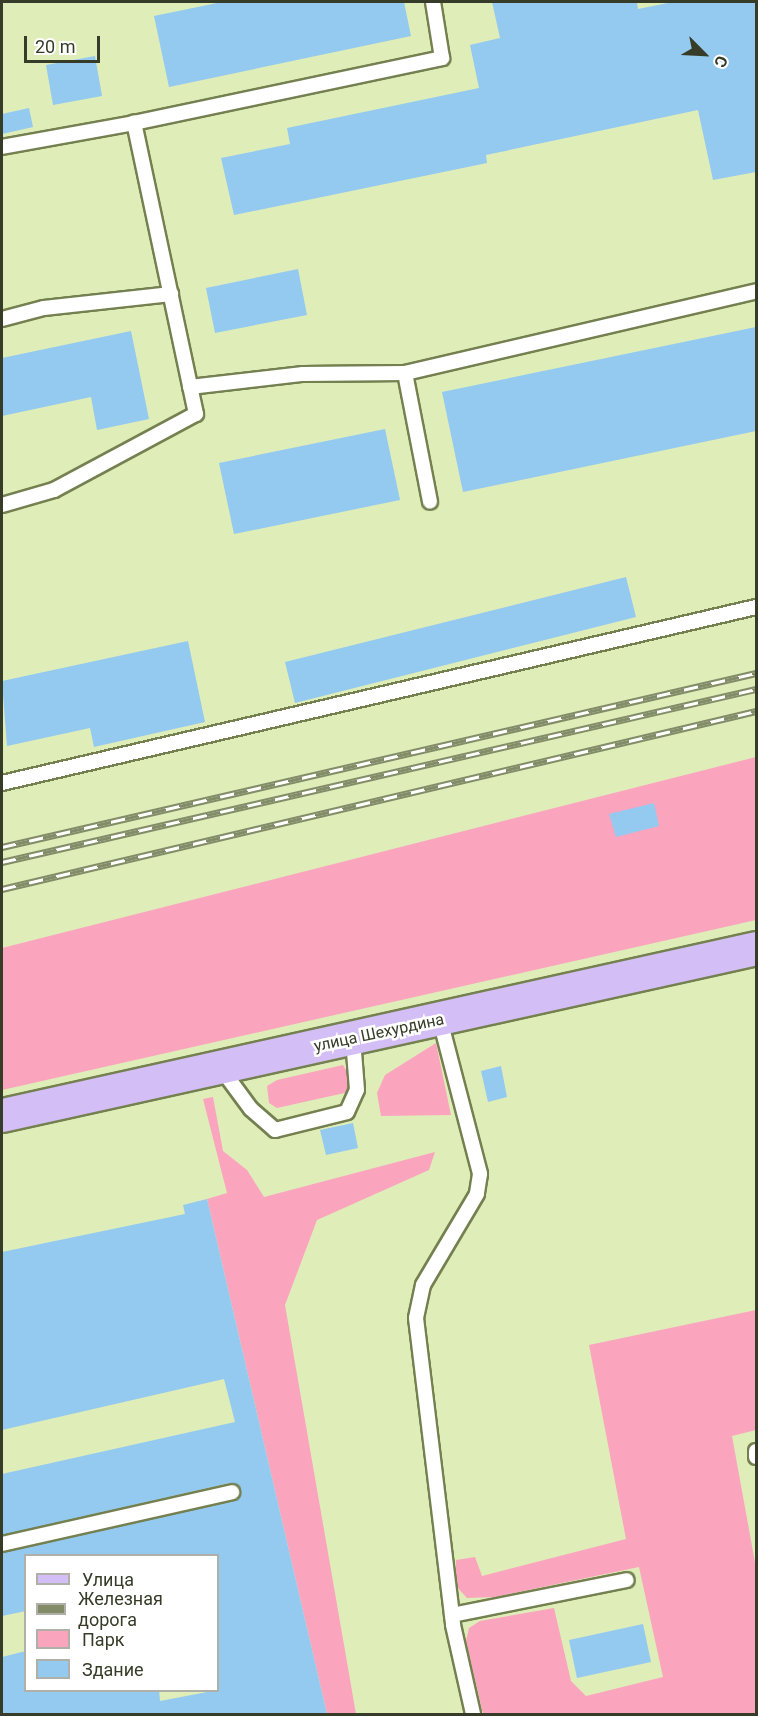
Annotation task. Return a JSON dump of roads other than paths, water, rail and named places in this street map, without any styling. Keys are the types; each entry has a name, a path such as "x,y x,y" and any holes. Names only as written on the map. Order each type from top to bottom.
{"main road":[{"name":"улица Шехурдина","path":"2,1115 440,1020 756,948"}],"lane":[{"path":"2,147 134,123 442,58 433,2"},
{"path":"2,505 54,490 196,414 134,123"},
{"path":"190,387 303,374 405,373 756,291"},
{"path":"2,319 44,308 171,294"},
{"path":"405,373 430,502"},
{"path":"2,783 756,607"},
{"path":"440,1020 480,1174 477,1194 423,1285 416,1318 452,1615 473,1714"},
{"path":"220,1067 251,1109 275,1131 347,1112 357,1090 352,1039"},
{"path":"756,1451 756,1457"},
{"path":"2,1544 232,1492"},
{"path":"452,1615 627,1580"}],"railway":[{"path":"2,847 756,673"},
{"path":"2,862 756,689"},
{"path":"2,889 756,711"}]}
